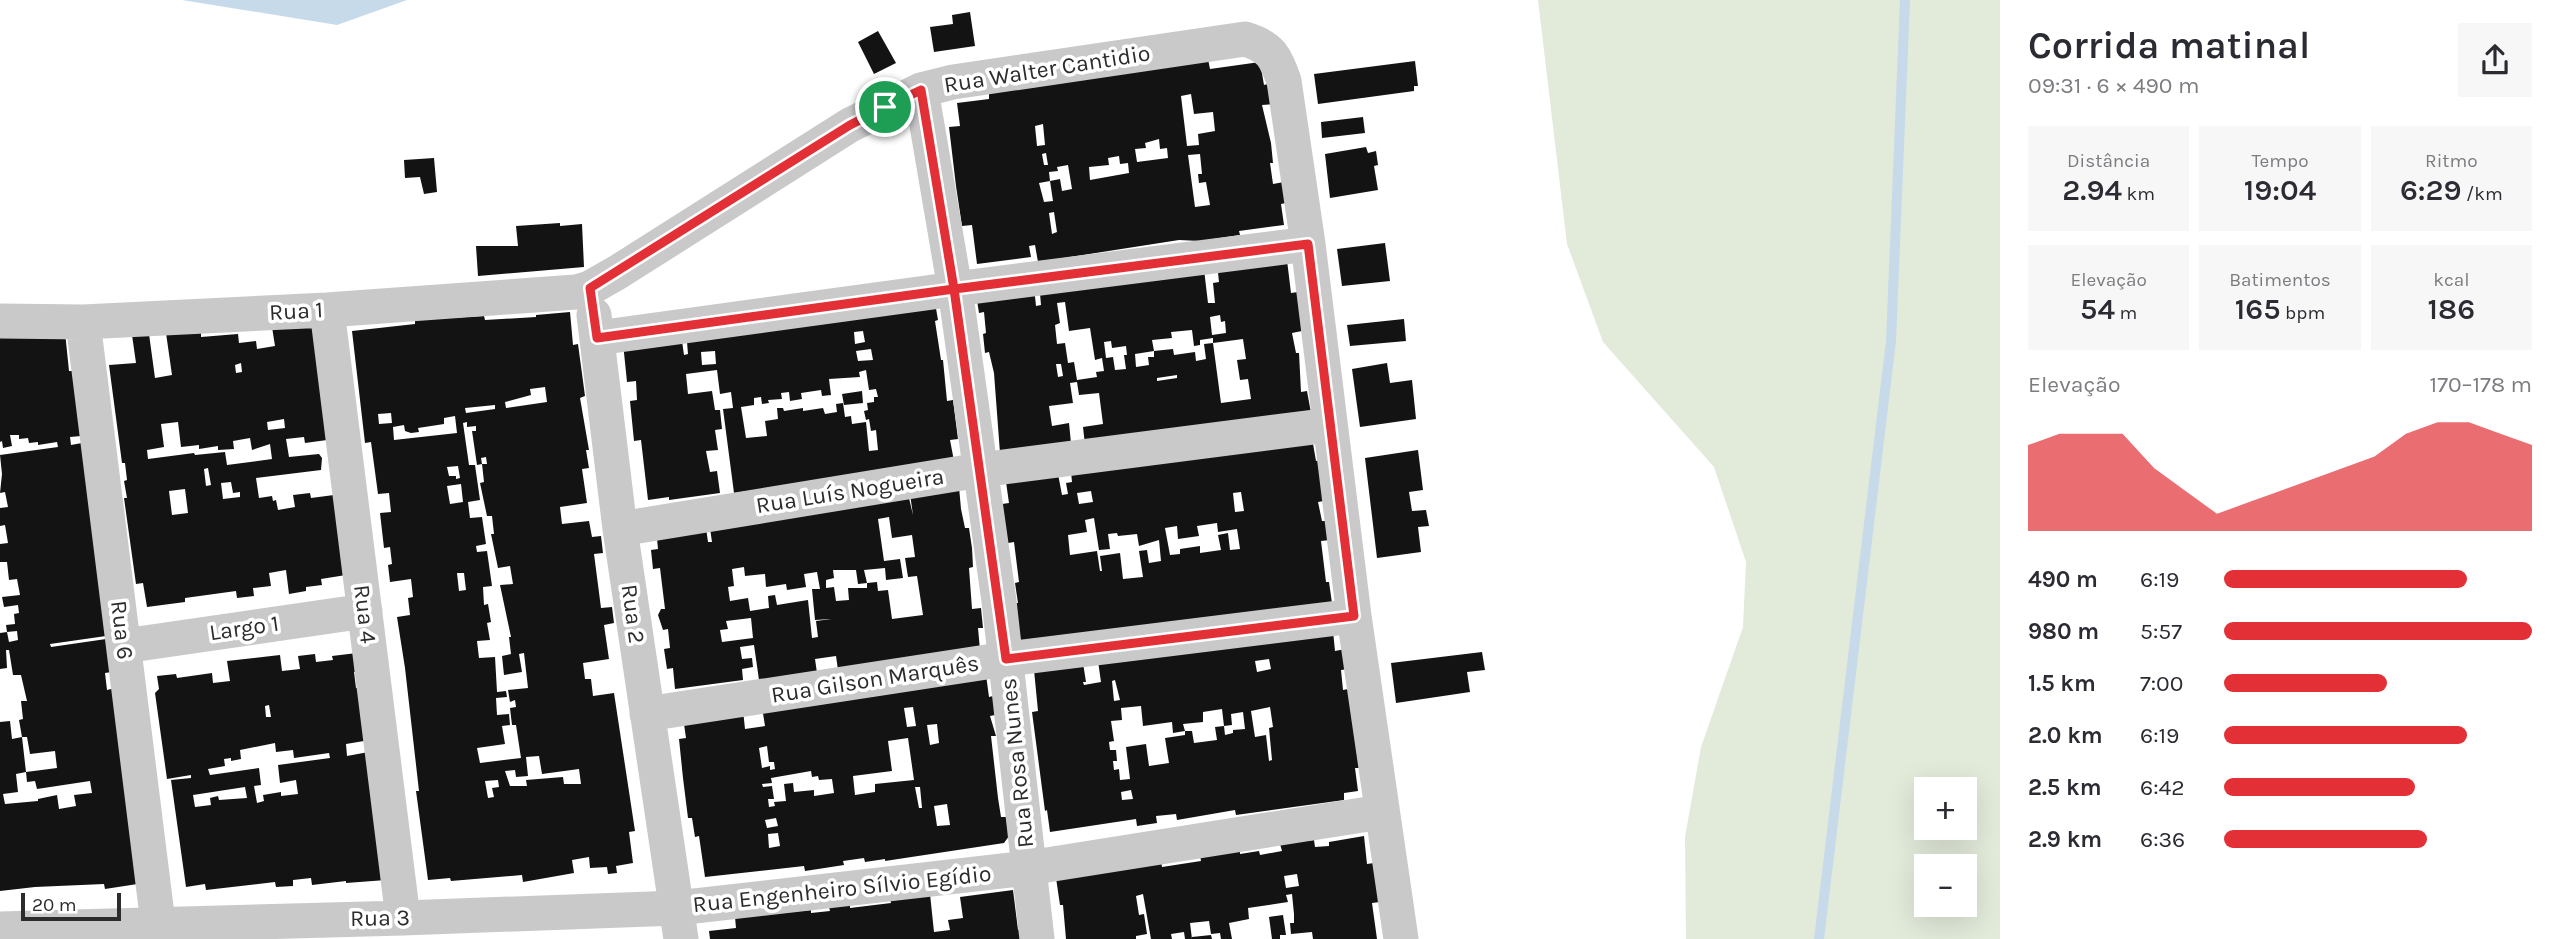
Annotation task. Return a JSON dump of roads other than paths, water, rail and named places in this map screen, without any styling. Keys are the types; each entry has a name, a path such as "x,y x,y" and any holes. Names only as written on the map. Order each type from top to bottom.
{"street":[{"name":"Rua Walter Cantidio","path":"590,288 850,125 921,90 953,82 1245,39 1262,44 1275,58 1283,81 1308,244 1354,616 1401,939"},
{"name":"Rua Rosa Nunes","path":"921,90 954,289 1006,659 1037,939"},
{"path":"597,338 1308,244"},
{"name":"Rua 1","path":"0,321 83,322 327,310 558,295 590,288"},
{"name":"Rua 2","path":"590,288 620,529 679,923"},
{"name":"Rua 4","path":"327,310 403,918"},
{"name":"Rua 6","path":"83,322 160,931"},
{"name":"Rua Luís Nogueira","path":"620,529 980,470 1330,425"},
{"name":"Largo 1","path":"124,646 365,611"},
{"name":"Rua Gilson Marquês","path":"647,714 1006,659 1354,616"},
{"name":"Rua Engenheiro Sílvio Egídio","path":"679,923 1381,812"},
{"name":"Rua 3","path":"0,929 160,931 403,918 679,923"}],"water":[{"path":"182,0 407,0 337,25"}],"waterway":[{"path":"1819,939 1891,341 1905,0"}]}
